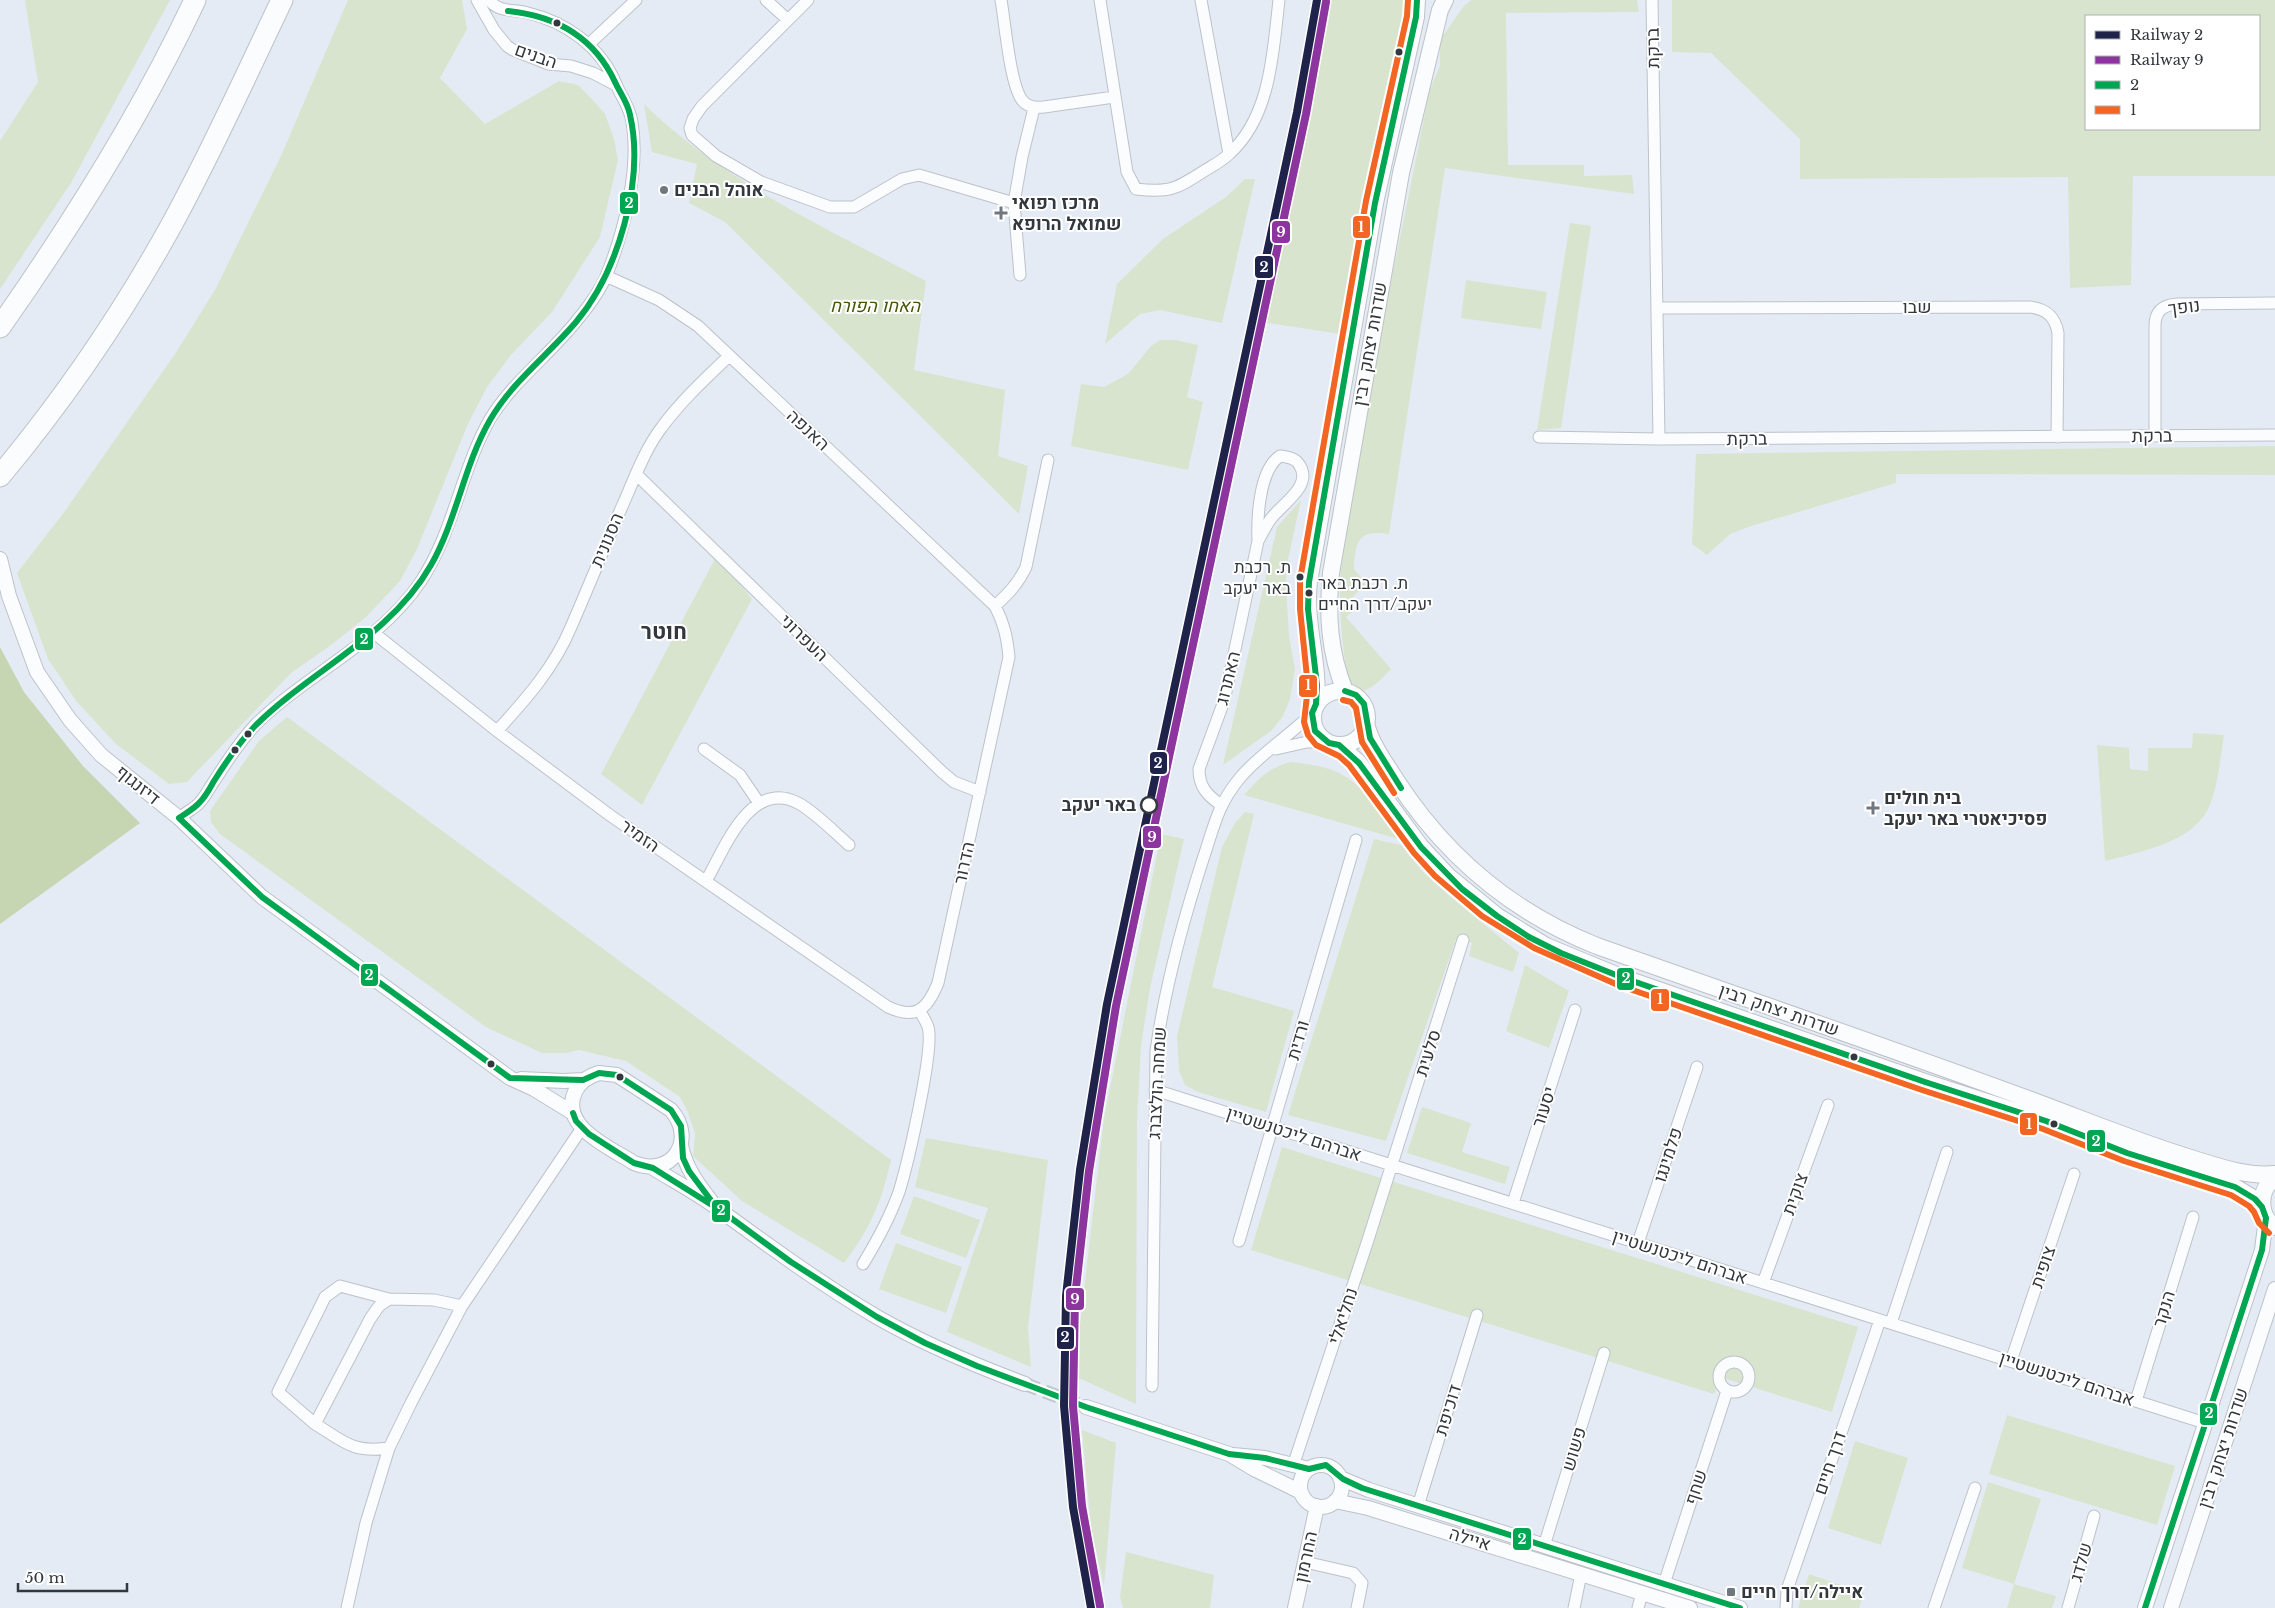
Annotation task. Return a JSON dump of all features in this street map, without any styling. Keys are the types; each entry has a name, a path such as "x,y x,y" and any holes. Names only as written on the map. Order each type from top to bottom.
{"highway":[{"path":"0,327 40,270 105,166 143,102 195,0"},
{"path":"0,476 68,388 108,331 139,280 209,154 282,0"}],"main road":[{"name":"שדרות יצחק רבין","path":"1314,708 1316,673 1308,609 1310,573 1373,212 1416,17 1417,0"},
{"name":"שדרות יצחק רבין","path":"1345,691 1335,661 1329,633 1328,613 1331,573 1401,173 1438,17 1445,0"},
{"path":"1345,691 1355,695 1362,701 1366,708 1366,723 1362,734 1356,740 1333,744 1315,731 1314,708 1322,696 1330,692 1345,691"},
{"name":"שדרות יצחק רבין","path":"1366,723 1371,740 1378,753 1406,796 1435,833 1482,879 1553,927 1597,946 1874,1042 2130,1139 2229,1169 2257,1174 2275,1174"},
{"name":"שדרות יצחק רבין","path":"1333,744 1359,763 1421,847 1448,876 1497,916 1529,937 1561,953 1630,980 2046,1121 2109,1147 2235,1187 2255,1200 2268,1217"},
{"path":"2268,1217 2262,1197 2266,1187 2275,1178"}],"street":[{"name":"הבנים","path":"477,0 494,30 506,46 548,64 571,66 593,73 616,85"},
{"name":"הבנים","path":"179,818 198,805 234,751 256,724 374,633 399,607 424,575 453,518 470,465 491,418 506,396 579,318 606,276 623,224 630,187 633,149 632,122 625,99 616,85 613,74 589,44 572,31 531,13 499,9 489,0"},
{"path":"589,44 636,0"},
{"path":"766,0 788,20"},
{"path":"808,0 716,92 693,119 690,128 692,135 716,156 761,182 830,207 854,207 902,179 919,175 1014,203"},
{"path":"1001,0 1014,79 1022,101 1034,108 1114,97"},
{"path":"1100,0 1127,172 1136,189 1157,192 1176,189 1230,154 1249,129 1259,107 1272,66 1279,0"},
{"path":"1201,0 1230,154"},
{"name":"ברקת","path":"1652,0 1659,439 2275,435"},
{"path":"1020,275 1014,203 1025,140 1034,108"},
{"name":"האנפה","path":"606,276 659,300 698,326 995,606"},
{"name":"נופך","path":"2155,436 2155,326 2158,312 2164,307 2177,304 2275,303"},
{"name":"שבו","path":"1657,308 2037,308 2048,312 2057,327 2057,437"},
{"name":"הסנונית","path":"497,731 534,690 554,661 571,628 636,474 661,428 695,389 729,356"},
{"path":"1539,437 1659,439"},
{"name":"האתרוג","path":"1221,805 1204,792 1199,778 1199,769 1224,702 1258,541 1262,490 1273,461 1280,456 1289,457 1302,468 1301,484 1296,493 1270,520 1258,541"},
{"path":"995,606 1016,586 1026,567 1048,460"},
{"name":"העפרוני","path":"636,474 942,772 954,782 980,792"},
{"name":"דיזנגוף","path":"0,559 9,596 37,672 70,720 102,755 179,818 262,897 510,1078 534,1089 573,1113"},
{"name":"הדרור","path":"919,1010 932,998 938,983 1009,657 1007,635 1003,621 995,606"},
{"name":"הזמיר","path":"374,633 497,731 706,881 888,1008 903,1014 919,1010"},
{"name":"שמחה הולצברג","path":"1152,1386 1156,1051 1162,1011 1194,886 1214,820 1221,805 1239,778 1272,750 1314,708"},
{"name":"שמחה הולצברג","path":"1272,750 1307,742 1333,744"},
{"path":"704,749 740,775 759,803"},
{"path":"706,881 746,813 759,803 773,799 786,799 798,803 849,844"},
{"name":"ורדית","path":"1240,1241 1356,840"},
{"name":"סלעית","path":"1392,1165 1463,940"},
{"path":"863,1264 877,1242 899,1192 916,1119 930,1043 928,1027 919,1010"},
{"name":"יסעור","path":"1512,1203 1575,1010"},
{"name":"פלמינגו","path":"1638,1243 1697,1066"},
{"path":"510,1078 564,1082 583,1080 600,1073 617,1075 671,1110 681,1126 683,1158 689,1171 716,1207"},
{"path":"583,1080 574,1095 573,1113 582,1128 634,1164 653,1168 716,1207 791,1262 878,1317 951,1354 1025,1384"},
{"name":"אברהם ליכטנשטיין","path":"1155,1090 2206,1423"},
{"name":"צוקית","path":"1762,1283 1828,1105"},
{"path":"347,1608 364,1533 389,1448 411,1403 462,1306 582,1128"},
{"path":"653,1168 670,1161 681,1145"},
{"path":"1891,1323 1947,1152"},
{"name":"נחליאלי","path":"1294,1466 1392,1165"},
{"name":"צופית","path":"2011,1361 2074,1174"},
{"name":"הנקר","path":"2136,1401 2193,1217"},
{"name":"שדרות יצחק רבין","path":"2145,1608 2262,1250 2268,1217"},
{"path":"389,1448 370,1451 353,1448 315,1424 278,1392 325,1297 340,1286 389,1299 434,1300 462,1306"},
{"name":"שדרות יצחק רבין","path":"2171,1608 2275,1288"},
{"path":"315,1424 370,1319 379,1306 389,1299"},
{"name":"דוכיפת","path":"1418,1506 1477,1315"},
{"name":"דרך חיים","path":"1786,1608 1787,1590 1880,1320"},
{"name":"פשוש","path":"1544,1546 1604,1353"},
{"name":"שחף","path":"1664,1584 1727,1391"},
{"path":"1086,1407 1230,1454 1266,1458 1309,1469 1326,1465 1337,1472 1340,1478 1341,1490 1335,1501 1323,1507 1317,1506 1306,1500 1301,1492 1254,1469 1230,1454"},
{"path":"1301,1492 1301,1479 1309,1469"},
{"name":"איילה","path":"1340,1478 1418,1506 1740,1608"},
{"path":"1934,1608 1975,1488"},
{"name":"איילה","path":"1335,1501 1368,1508 1690,1608"},
{"name":"החרמון","path":"1295,1608 1317,1506"},
{"name":"שלדג","path":"2068,1608 2094,1516"},
{"path":"1305,1562 1353,1574 1362,1583 1357,1608"},
{"path":"1574,1608 1581,1574"},
{"path":"1638,1608 1642,1593"}],"green space":[{"path":"25,0 170,0 71,183 0,289 0,141 38,82"},
{"path":"348,0 462,0 467,29 440,78 485,124 559,81 578,85 605,114 614,139 618,160 600,237 552,312 511,355 487,387 467,426 417,549 400,581 366,617 291,673 187,782 169,784 116,744 77,702 48,659 17,573 65,511 175,354 215,290 281,156"},
{"path":"1329,0 1409,0 1405,39 1387,103 1362,218 1340,334 1262,322 1314,85"},
{"path":"1471,0 1637,0 1639,12 1506,13 1508,165 1584,165 1584,176 1632,175 1634,194 1445,168 1389,534 1371,533 1365,535 1358,544 1354,569 1367,584 1349,600 1356,609 1346,617 1391,669 1372,686 1358,692 1350,686 1343,645 1340,604 1344,523 1350,483 1429,92 1440,66 1440,40 1463,7"},
{"path":"1672,0 2275,0 2275,176 2133,176 2131,285 2070,288 2068,177 1800,179 1800,139 1711,53 1672,52"},
{"name":"האחו הפורח","path":"644,104 675,132 743,181 815,223 926,281 914,370 1005,390 998,456 1028,466 1019,514 725,222 689,203 697,164 652,152"},
{"path":"1245,179 1255,179 1222,323 1160,310 1140,314 1105,344 1117,284 1163,239 1226,197"},
{"path":"1570,223 1591,226 1561,428 1537,430"},
{"path":"1466,280 1547,292 1541,329 1461,318"},
{"path":"1160,340 1176,340 1198,345 1187,397 1203,402 1188,470 1071,446 1081,384 1104,387 1128,374 1151,346"},
{"path":"2275,446 2275,475 1896,474 1896,483 1730,534 1707,555 1692,544 1696,454"},
{"path":"1301,500 1287,564 1286,585 1289,636 1295,669 1290,699 1283,716 1271,731 1223,765 1277,527"},
{"path":"717,555 752,599 642,805 601,774"},
{"path":"0,647 24,692 83,766 140,823 0,924"},
{"path":"287,717 891,1160 874,1214 844,1263 742,1201 693,1156 695,1133 680,1097 626,1061 579,1050 566,1053 542,1053 486,1027 220,834 211,822 210,811 259,741"},
{"path":"2193,733 2224,735 2214,794 2207,811 2199,822 2175,839 2146,850 2105,861 2097,745 2129,748 2130,769 2148,771 2148,748 2192,748"},
{"path":"1290,762 1326,768 1346,777 1362,790 1402,840 1244,795 1264,775"},
{"path":"1245,812 1254,814 1212,987 1294,1011 1266,1112 1198,1092 1185,1085 1179,1071 1177,1036 1222,847 1235,823"},
{"path":"1161,834 1184,839 1150,988 1141,1045 1137,1120 1136,1404 1074,1376 1104,1118"},
{"path":"1374,839 1401,845 1422,871 1447,894 1519,953 1513,972 1469,956 1472,943 1456,939 1386,1141 1288,1115"},
{"path":"1525,965 1569,991 1549,1048 1506,1031"},
{"path":"1422,1107 1471,1123 1462,1152 1510,1167 1505,1184 1407,1153"},
{"path":"926,1138 1048,1160 1028,1327 1031,1367 947,1332 988,1208 915,1187"},
{"path":"1282,1147 1858,1327 1832,1412 1720,1377 1714,1394 1251,1250"},
{"path":"914,1196 980,1220 966,1258 900,1234"},
{"path":"896,1243 962,1267 946,1313 879,1289"},
{"path":"2007,1415 2175,1466 2157,1525 1989,1474"},
{"path":"1082,1430 1116,1443 1104,1586 1091,1527"},
{"path":"1855,1441 1908,1458 1881,1545 1828,1528"},
{"path":"1988,1482 2041,1499 2014,1584 1962,1568"},
{"path":"1126,1552 1214,1575 1210,1608 1123,1608 1120,1597"},
{"path":"1809,1574 1864,1593 1859,1608 1798,1608"},
{"path":"2014,1584 2056,1596 2052,1608 2007,1608"}],"tunnel":[{"path":"1025,1384 1086,1407"}],"rail line":[{"name":"2","path":"1091,1608 1073,1507 1064,1406 1066,1296 1080,1170 1107,1004 1297,112 1317,0"},
{"name":"9","path":"1100,1606 1082,1506 1073,1406 1075,1297 1089,1171 1116,1006 1306,114 1326,2"}],"transit line":[{"name":"1","path":"1408,0 1407,16 1366,201 1300,580 1300,609 1308,687 1304,722 1308,735 1316,745 1339,756 1349,765 1414,853 1435,876 1482,916 1534,948 1618,985 1922,1090 2043,1129 2124,1161 2231,1195 2249,1206 2259,1223 2269,1233"},
{"name":"2","path":"1417,0 1416,17 1375,203 1309,582 1308,609 1317,685 1316,704 1312,713 1315,731 1329,743 1339,745 1359,763 1421,847 1462,889 1497,916 1529,937 1561,953 1621,977 1925,1082 2046,1121 2127,1153 2235,1187 2255,1199 2262,1207 2266,1218"},
{"name":"2","path":"179,818 193,809 202,800 233,752 255,726 300,687 372,633 394,613 414,590 431,565 440,547 473,455 490,420 519,381 576,322 604,278 615,252 631,196 634,168 634,141 626,102 606,66 585,41 558,24 542,18 508,11"},
{"name":"2","path":"1345,691 1356,695 1364,704 1370,738 1401,788"},
{"name":"1","path":"1343,700 1351,702 1356,708 1362,742 1394,793"},
{"name":"2","path":"179,818 262,897 510,1078 583,1080"},
{"name":"2","path":"583,1080 599,1073 617,1075 671,1110 681,1126 683,1158 689,1171 716,1207 791,1262 877,1317 925,1343 977,1366 1086,1407 1229,1454 1265,1458 1309,1469"},
{"name":"2","path":"573,1113 576,1121 589,1134 634,1163 653,1168 715,1207"},
{"name":"2","path":"2145,1608 2262,1250 2266,1218"},
{"name":"2","path":"1309,1469 1326,1465 1343,1479 1362,1488 1740,1608"}],"place":[{"name":"אוהל הבנים","path":"664,190"},
{"name":"מרכז רפואי שמואל הרופא","path":"1001,213"},
{"name":"ת. רכבת באר יעקב","path":"1300,577"},
{"name":"ת. רכבת באר יעקב/דרך החיים","path":"1309,593"},
{"name":"באר יעקב","path":"1149,805"},
{"name":"בית חולים פסיכיאטרי באר יעקב","path":"1873,808"},
{"name":"איילה/דרך חיים","path":"1731,1592"}],"district":[{"name":"חוטר","path":"664,631"}]}
